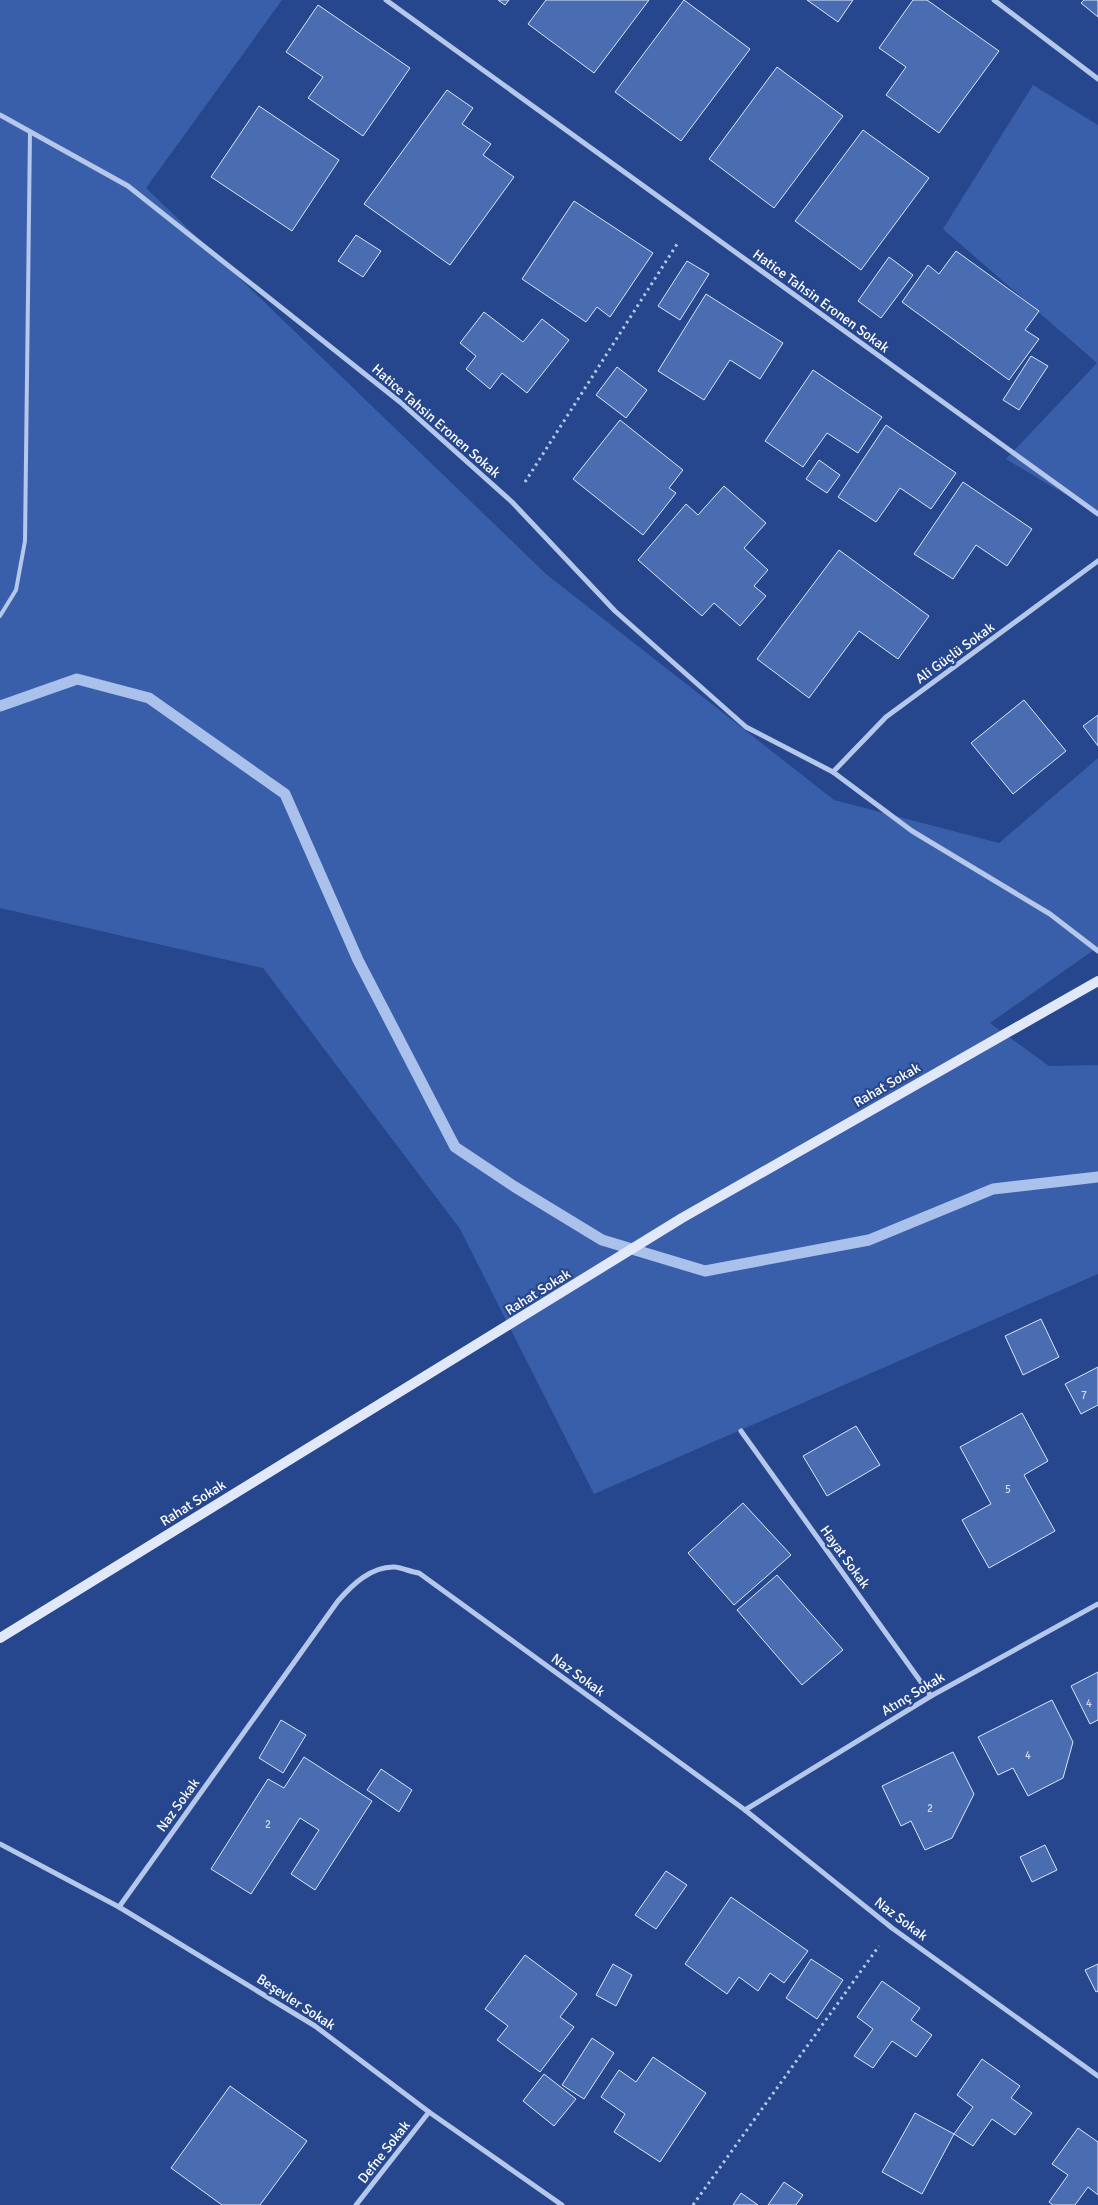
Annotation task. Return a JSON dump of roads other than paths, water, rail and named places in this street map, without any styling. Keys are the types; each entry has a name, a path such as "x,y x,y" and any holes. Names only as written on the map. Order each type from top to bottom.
{"street":[{"name":"Hatice Tahsin Eronen Sokak","path":"386,0 1098,514"},
{"path":"994,0 1098,79"},
{"name":"Hatice Tahsin Eronen Sokak","path":"0,115 128,186 400,402 512,502 615,611 746,727 833,772 912,831 1050,914 1098,951"},
{"name":"Ali Güçlü Sokak","path":"833,772 886,717 1098,561"},
{"name":"Rahat Sokak","path":"0,1638 682,1218 1098,981"},
{"name":"Hayat Sokak","path":"742,1431 930,1696"},
{"name":"Naz Sokak","path":"119,1907 338,1601 352,1585 371,1572 394,1567 419,1574 745,1810 892,1928 1098,2076"},
{"name":"Atınç Sokak","path":"745,1810 930,1696 1098,1604"},
{"name":"Beşevler Sokak","path":"0,1844 119,1907 315,2026 429,2112 562,2205"},
{"name":"Defne Sokak","path":"356,2205 429,2112"}],"lane":[{"path":"0,616 16,590 25,541 30,132"}],"waterway":[{"path":"0,706 77,679 149,698 285,794 358,960 455,1147 515,1187 602,1240 705,1271 869,1240 993,1189 1098,1177"}]}
